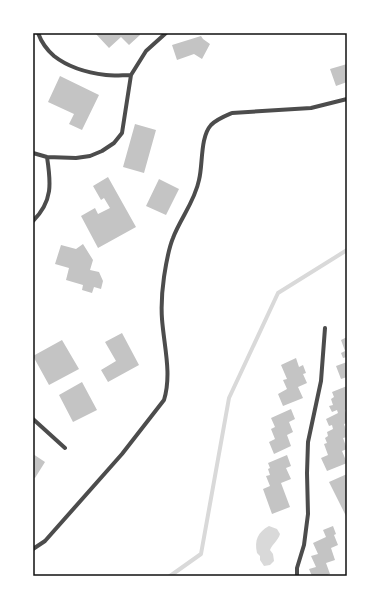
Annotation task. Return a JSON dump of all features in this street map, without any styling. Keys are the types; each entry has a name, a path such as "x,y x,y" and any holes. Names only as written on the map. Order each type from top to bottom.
{"street":[{"path":"38,33 41,41 53,56 70,65 87,71 106,75 131,75"},
{"path":"33,154 48,157 76,158 90,156 102,151 114,143 122,133 131,75 146,51 166,33"},
{"path":"33,549 45,541 122,454 164,400 168,380 162,318 162,298 165,271 172,239 194,195 199,181 205,136 211,125 221,117 232,113 311,108 347,100"},
{"path":"33,221 44,208 49,194 50,175 48,157"},
{"path":"297,576 297,568 304,545 308,514 308,442 321,380 325,328"},
{"path":"33,419 65,448"}],"shaded area":[{"path":"269,526 277,529 280,534 270,550 273,554 274,561 270,565 264,566 260,560 260,556 257,553 256,544 262,531"}],"building":[{"path":"95,33 139,33 140,35 129,45 121,37 109,48"},
{"path":"201,36 210,44 202,59 194,54 177,60 172,45"},
{"path":"347,64 347,82 336,86 330,69"},
{"path":"60,76 99,95 82,130 69,124 74,114 48,102"},
{"path":"135,124 156,130 144,173 123,167"},
{"path":"108,177 136,227 98,248 81,216 95,208 98,214 110,208 104,198 101,200 93,186"},
{"path":"159,179 179,189 166,215 146,206"},
{"path":"83,244 93,260 90,270 99,272 103,281 101,289 94,287 92,293 82,290 83,285 66,280 69,268 55,264 61,245 76,249"},
{"path":"122,333 139,365 108,382 101,370 116,361 105,342"},
{"path":"347,337 347,357 343,358 341,353 345,351 341,340"},
{"path":"62,340 79,369 49,385 33,356"},
{"path":"296,358 299,367 303,365 306,373 303,374 307,383 298,387 303,398 283,406 278,394 287,389 283,380 287,379 281,365"},
{"path":"347,362 347,377 341,379 336,366"},
{"path":"82,382 97,410 73,422 59,395"},
{"path":"347,386 347,409 345,410 347,423 344,424 347,437 343,438 347,449 342,451 347,463 327,471 321,458 328,455 324,444 327,443 325,438 328,436 327,432 333,429 332,425 329,426 326,419 338,413 337,410 332,412 329,406 333,405 331,399 334,397 332,392"},
{"path":"291,409 295,419 289,422 293,432 287,435 291,446 274,454 269,442 275,439 271,429 275,427 271,418"},
{"path":"33,454 45,462 35,478 33,477"},
{"path":"287,455 291,466 286,468 291,479 281,483 290,507 272,514 263,489 270,486 266,476 270,475 268,463"},
{"path":"347,474 347,515 346,516 329,482"},
{"path":"333,526 336,534 334,535 338,545 331,548 335,560 326,563 330,574 325,576 312,576 309,569 316,567 311,556 318,554 313,543 326,537 323,530"}],"waterway":[{"path":"170,576 201,554 229,398 278,293 347,250"}]}
